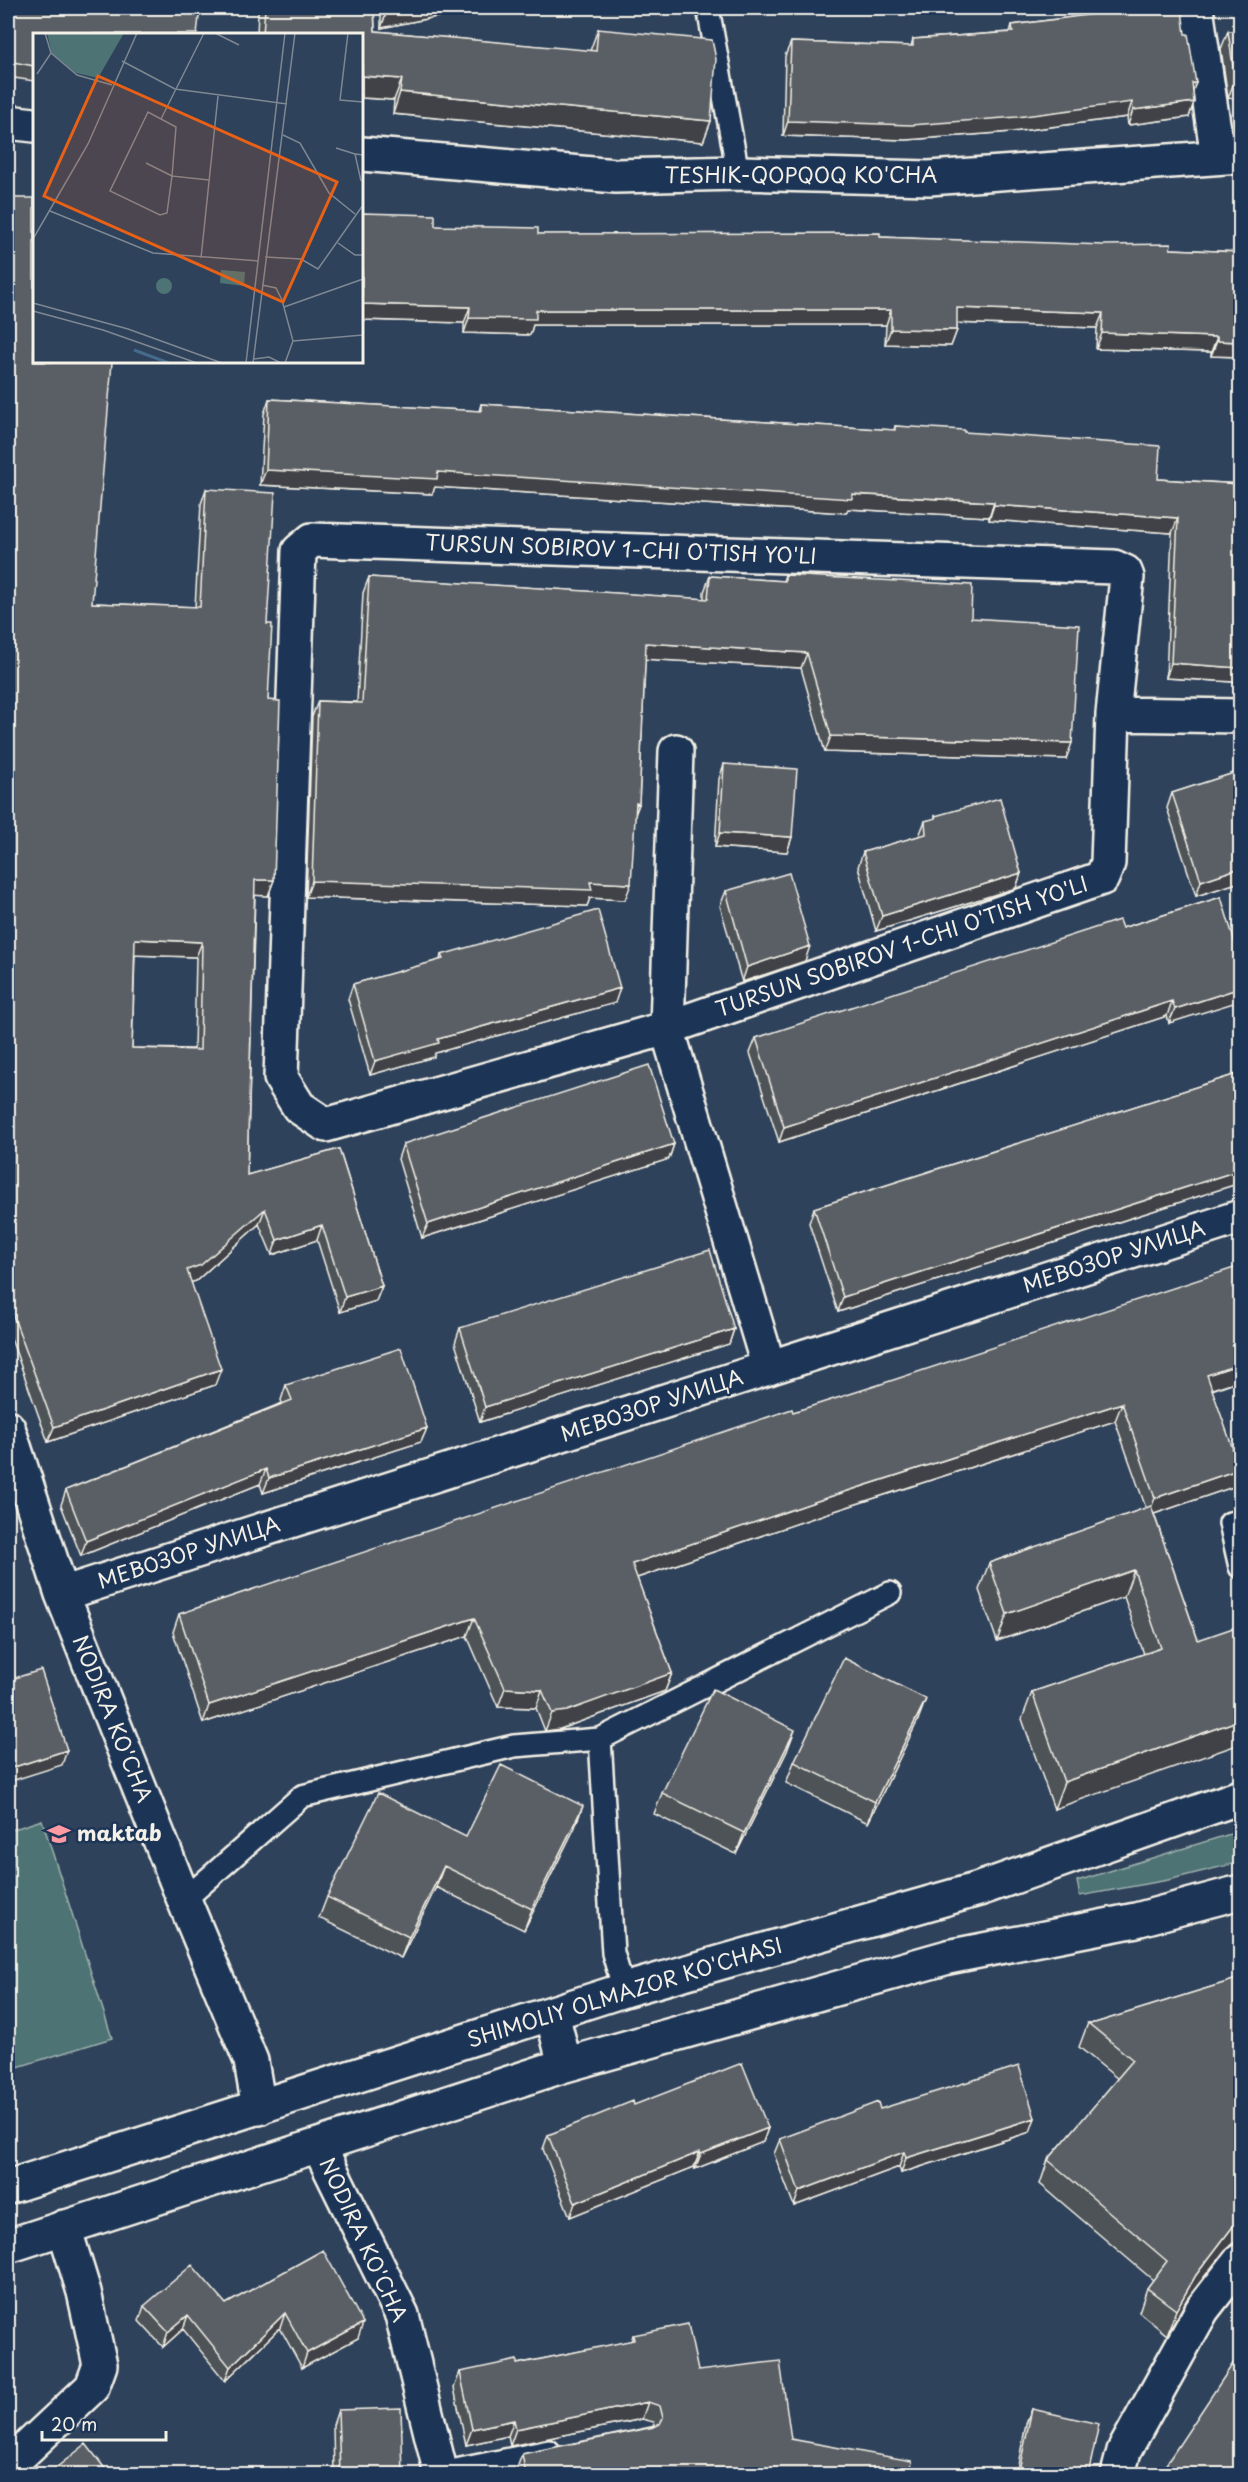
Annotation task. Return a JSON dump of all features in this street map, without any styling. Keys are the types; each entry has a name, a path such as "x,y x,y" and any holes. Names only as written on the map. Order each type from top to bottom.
{"street":[{"path":"1196,8 1229,157"},
{"path":"8,122 33,125"},
{"name":"TESHIK-QOPQOQ KO'CHA","path":"363,154 616,176 738,173 929,178 1229,157"},
{"name":"TURSUN SOBIROV 1-CHI O'TISH YO'LI","path":"312,540 1114,567 1125,572 1127,577 1113,714 1108,862 1102,878 667,1028 326,1125 299,1107 281,1078 299,551 312,540"},
{"path":"1113,714 1240,716"},
{"path":"676,751 667,1028 769,1368"},
{"name":"МЕВОЗОР УЛИЦА","path":"62,1594 1240,1217"},
{"name":"NODIRA KO'CHA","path":"8,1428 62,1594 251,2061 259,2108"},
{"name":"SHIMOLIY OLMAZOR KO'CHASI","path":"8,2187 624,1990 979,1889 1240,1797"},
{"path":"8,2246 565,2065 948,1957 1136,1920 1240,1892"},
{"path":"552,2014 565,2065"},
{"name":"NODIRA KO'CHA","path":"319,2146 402,2315 441,2474"},
{"path":"8,2466 92,2387 100,2364 84,2292 64,2227"},
{"path":"1118,2475 1124,2451 1202,2310 1240,2261"}],"lane":[{"path":"708,8 738,173"},
{"path":"1240,1521 1230,1523 1240,1567"},
{"path":"184,1900 302,1796 514,1746 600,1739 890,1593"},
{"path":"600,1739 613,1953 624,1990"},
{"path":"441,2474 566,2448"}],"green space":[{"path":"42,1820 112,2038 8,2070 8,1831"},
{"path":"1240,1831 1240,1862 1168,1880 1080,1896 1077,1881"}],"building":[{"path":"8,8 76,8 121,14 121,8 200,8 197,33 33,33 33,66 8,61"},
{"path":"265,8 374,8 375,31 596,51 598,29 712,40 716,59 711,121 400,92 402,79 363,76 363,33 263,33"},
{"path":"1102,8 1158,8 1158,13 1182,10 1196,83 1192,83 1194,102 1133,110 1132,102 1017,117 911,125 788,121 791,42 913,46 913,39 1013,32 1012,25 1102,13"},
{"path":"1228,31 1240,31 1240,81 1235,80"},
{"path":"8,198 33,198 33,363 112,363 92,603 200,607 206,489 275,493 267,624 272,624 268,700 280,701 274,880 255,880 247,1175 339,1149 382,1286 345,1297 322,1225 277,1240 265,1209 201,1265 187,1270 221,1369 54,1427 13,1315 10,1316 8,1308 8,351 14,289 8,289","holes":["135,939 202,942 200,1050 132,1048"]},
{"path":"363,213 435,215 435,226 538,228 538,234 880,233 880,237 1104,245 1171,244 1170,249 1240,252 1240,342 1217,341 1217,337 1102,333 1103,313 957,308 957,330 891,329 891,310 536,310 536,319 469,318 470,307 363,304"},
{"path":"269,399 481,411 481,404 895,430 895,426 964,430 964,432 1160,446 1158,479 1240,484 1240,668 1171,663 1178,518 994,505 994,502 852,494 852,499 438,472 437,479 266,470"},
{"path":"785,575 972,585 971,618 1079,625 1072,743 831,736 807,653 646,643 639,804 636,803 631,884 590,882 592,890 312,881 318,701 362,703 369,577 708,599 710,576 785,581"},
{"path":"724,764 797,769 792,837 720,833"},
{"path":"1240,771 1240,868 1201,881 1172,793"},
{"path":"1000,798 1021,873 882,916 863,852 926,834 925,821 936,818 935,816"},
{"path":"789,873 810,946 747,967 726,891"},
{"path":"1221,897 1240,959 1240,988 1175,1009 1172,1001 784,1127 756,1038 1119,920 1122,928"},
{"path":"598,910 620,988 438,1039 439,1043 375,1061 353,984 443,959 441,955"},
{"path":"649,1065 674,1144 428,1224 403,1144"},
{"path":"1240,1073 1240,1170 843,1297 814,1208"},
{"path":"710,1250 734,1329 485,1407 460,1328"},
{"path":"1240,1266 1240,1364 1207,1375 1240,1469 1155,1498 1122,1403 829,1497 632,1564 672,1673 567,1711 552,1713 542,1690 505,1688 474,1618 209,1705 179,1614 792,1409 793,1412 875,1386"},
{"path":"401,1348 427,1428 269,1478 266,1469 86,1541 66,1490 292,1400 286,1385"},
{"path":"1151,1506 1198,1640 1233,1628 1240,1648 1240,1720 1064,1782 1032,1692 1161,1648 1134,1570 1007,1614 989,1563"},
{"path":"8,1571 13,1587 8,1589"},
{"path":"8,1654 15,1678 41,1670 67,1750 8,1769"},
{"path":"844,1658 926,1699 875,1802 794,1762"},
{"path":"713,1689 795,1730 744,1833 662,1793"},
{"path":"501,1765 583,1806 532,1909 444,1866 409,1937 327,1897 378,1793 466,1837"},
{"path":"1240,1978 1240,2221 1234,2225 1196,2275 1176,2310 1147,2288 1167,2261 1048,2160 1133,2060 1088,2023 1095,2023"},
{"path":"742,2063 768,2128 701,2154 700,2152 575,2203 548,2135 633,2101 634,2105"},
{"path":"1019,2066 1035,2118 906,2158 904,2152 799,2191 780,2139 878,2102 880,2109"},
{"path":"323,2250 363,2323 307,2353 285,2313 230,2367 188,2315 168,2332 144,2306 192,2265 226,2304"},
{"path":"688,2324 698,2371 780,2361 791,2439 912,2461 910,2475 526,2475 522,2454 660,2424 663,2418 660,2406 648,2402 516,2429 514,2420 472,2429 460,2372 517,2360 517,2364 634,2340 633,2335"},
{"path":"1240,2353 1240,2475 1159,2475"},
{"path":"401,2408 403,2475 340,2475 338,2410"},
{"path":"1032,2409 1099,2424 1088,2475 1037,2475 1019,2470"},
{"path":"86,2444 110,2475 47,2475"}],"place":[{"name":"maktab","path":"59,1834"}]}
